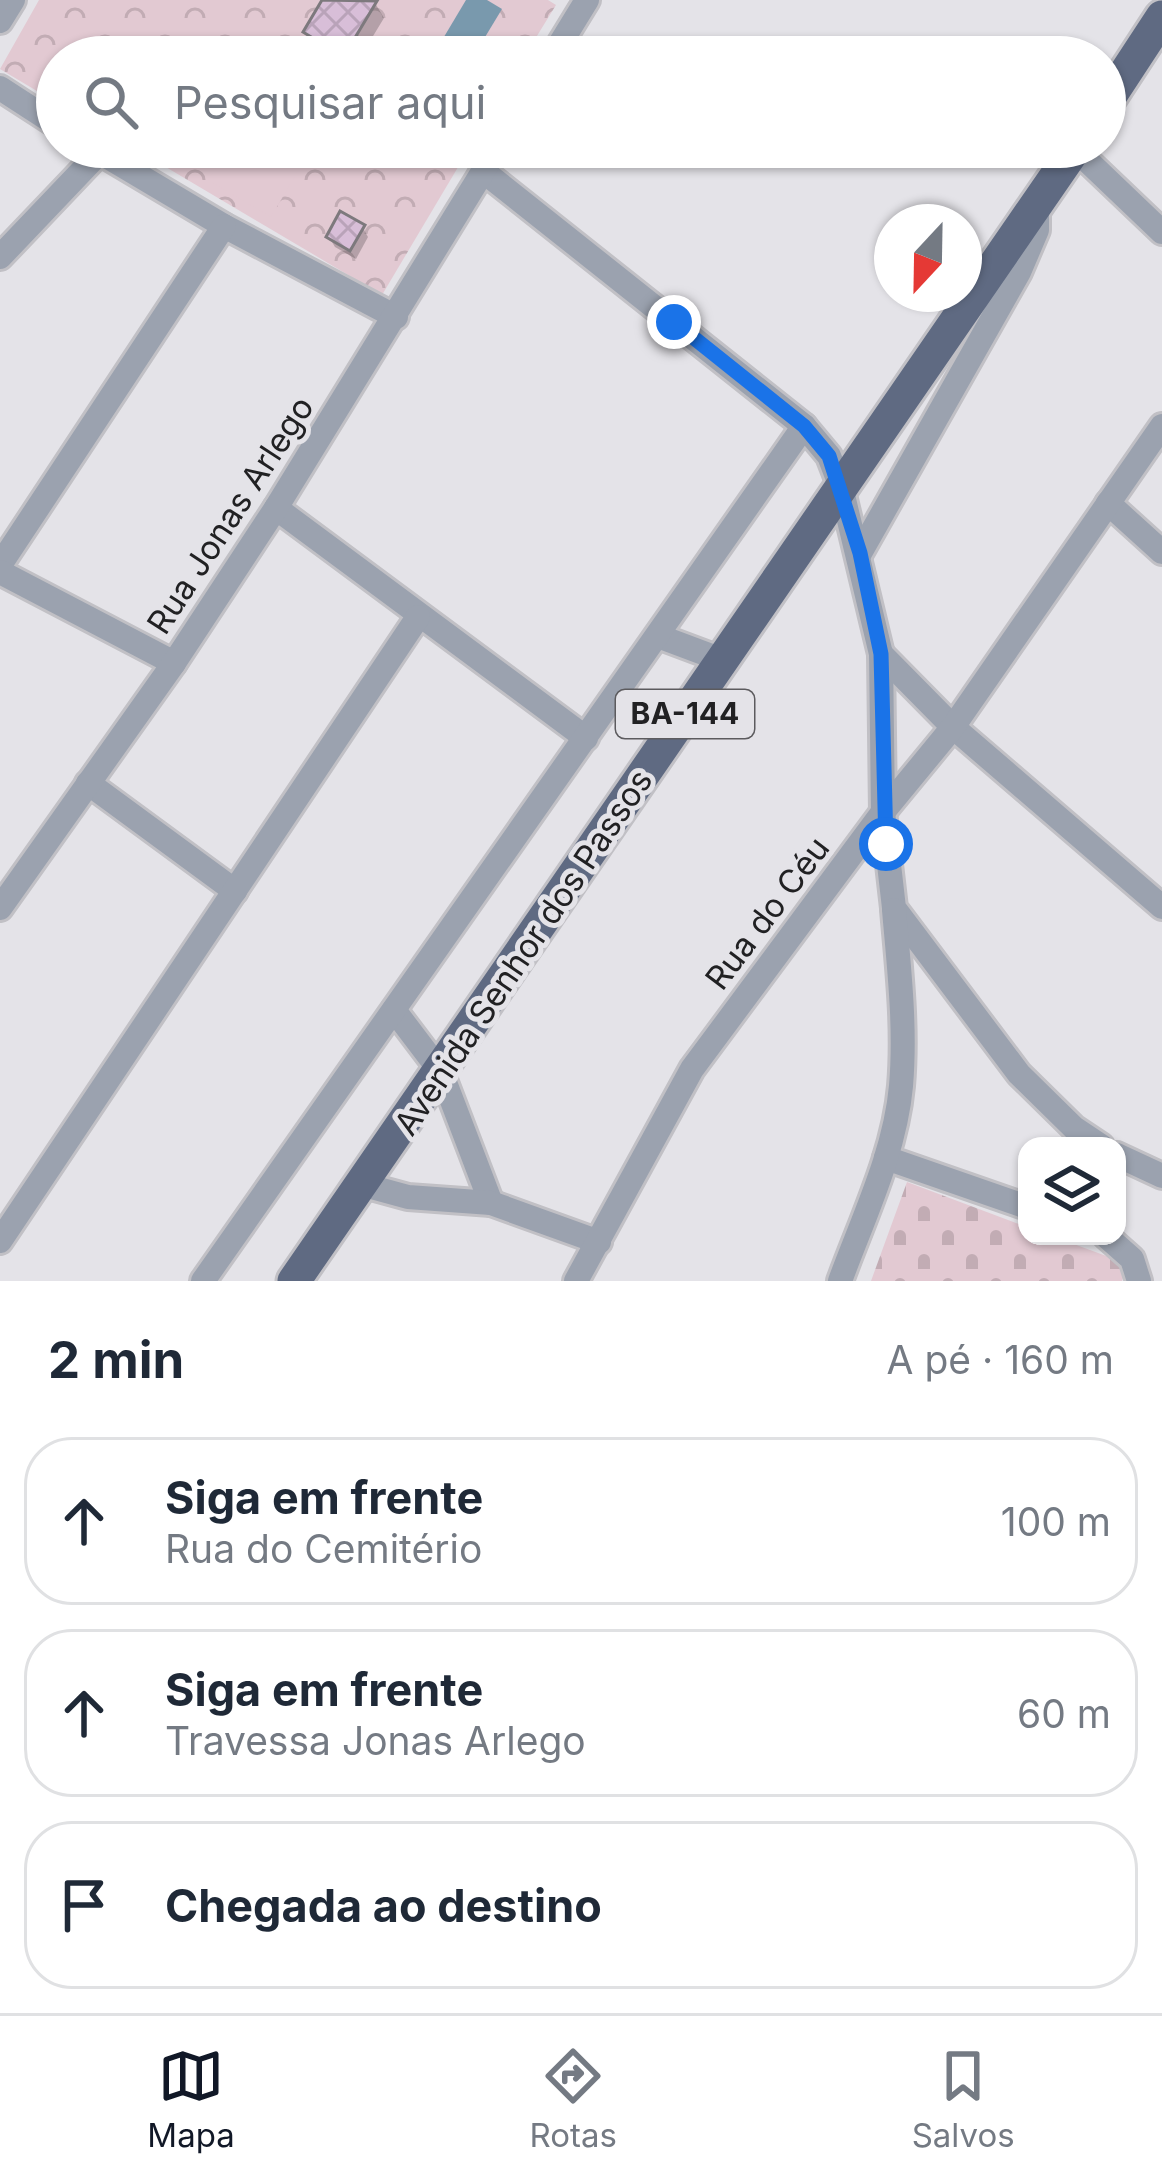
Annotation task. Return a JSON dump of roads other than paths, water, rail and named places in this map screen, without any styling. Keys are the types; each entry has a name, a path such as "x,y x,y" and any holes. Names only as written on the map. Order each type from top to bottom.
{"main road":[{"path":"1126,72 1162,17"},
{"name":"Avenida Senhor dos Passos","path":"294,1281 1061,168"}],"street":[{"path":"0,21 13,0"},
{"path":"565,36 587,0"},
{"path":"0,88 36,111"},
{"path":"0,257 79,168"},
{"path":"126,168 396,317"},
{"name":"Rua Jonas Arlego","path":"0,908 276,508 485,168"},
{"path":"1096,168 1162,232"},
{"path":"483,171 804,426 829,456 841,487 881,654 883,812 903,1026 901,1090 886,1158 840,1281"},
{"path":"860,553 1019,272 1037,230 1037,201"},
{"path":"173,663 0,569 224,226"},
{"name":"Avenida Senhor dos Passos","path":"202,1281 804,426"},
{"name":"Rua do Céu","path":"576,1281 692,1070 883,812 953,728 1162,426"},
{"path":"1108,503 1162,552"},
{"path":"276,508 586,738"},
{"path":"0,1241 418,616"},
{"path":"658,636 722,660"},
{"path":"881,654 953,728 1162,907"},
{"path":"88,783 235,891"},
{"path":"894,908 1019,1074 1088,1137"},
{"path":"394,1010 440,1072 491,1203"},
{"path":"886,1158 1018,1204"},
{"path":"1126,1159 1162,1176"},
{"path":"364,1185 408,1197 491,1203 599,1242"},
{"path":"1116,1245 1132,1259 1139,1281"}],"water":[{"path":"466,0 487,0 502,9 486,36 445,36"}]}
